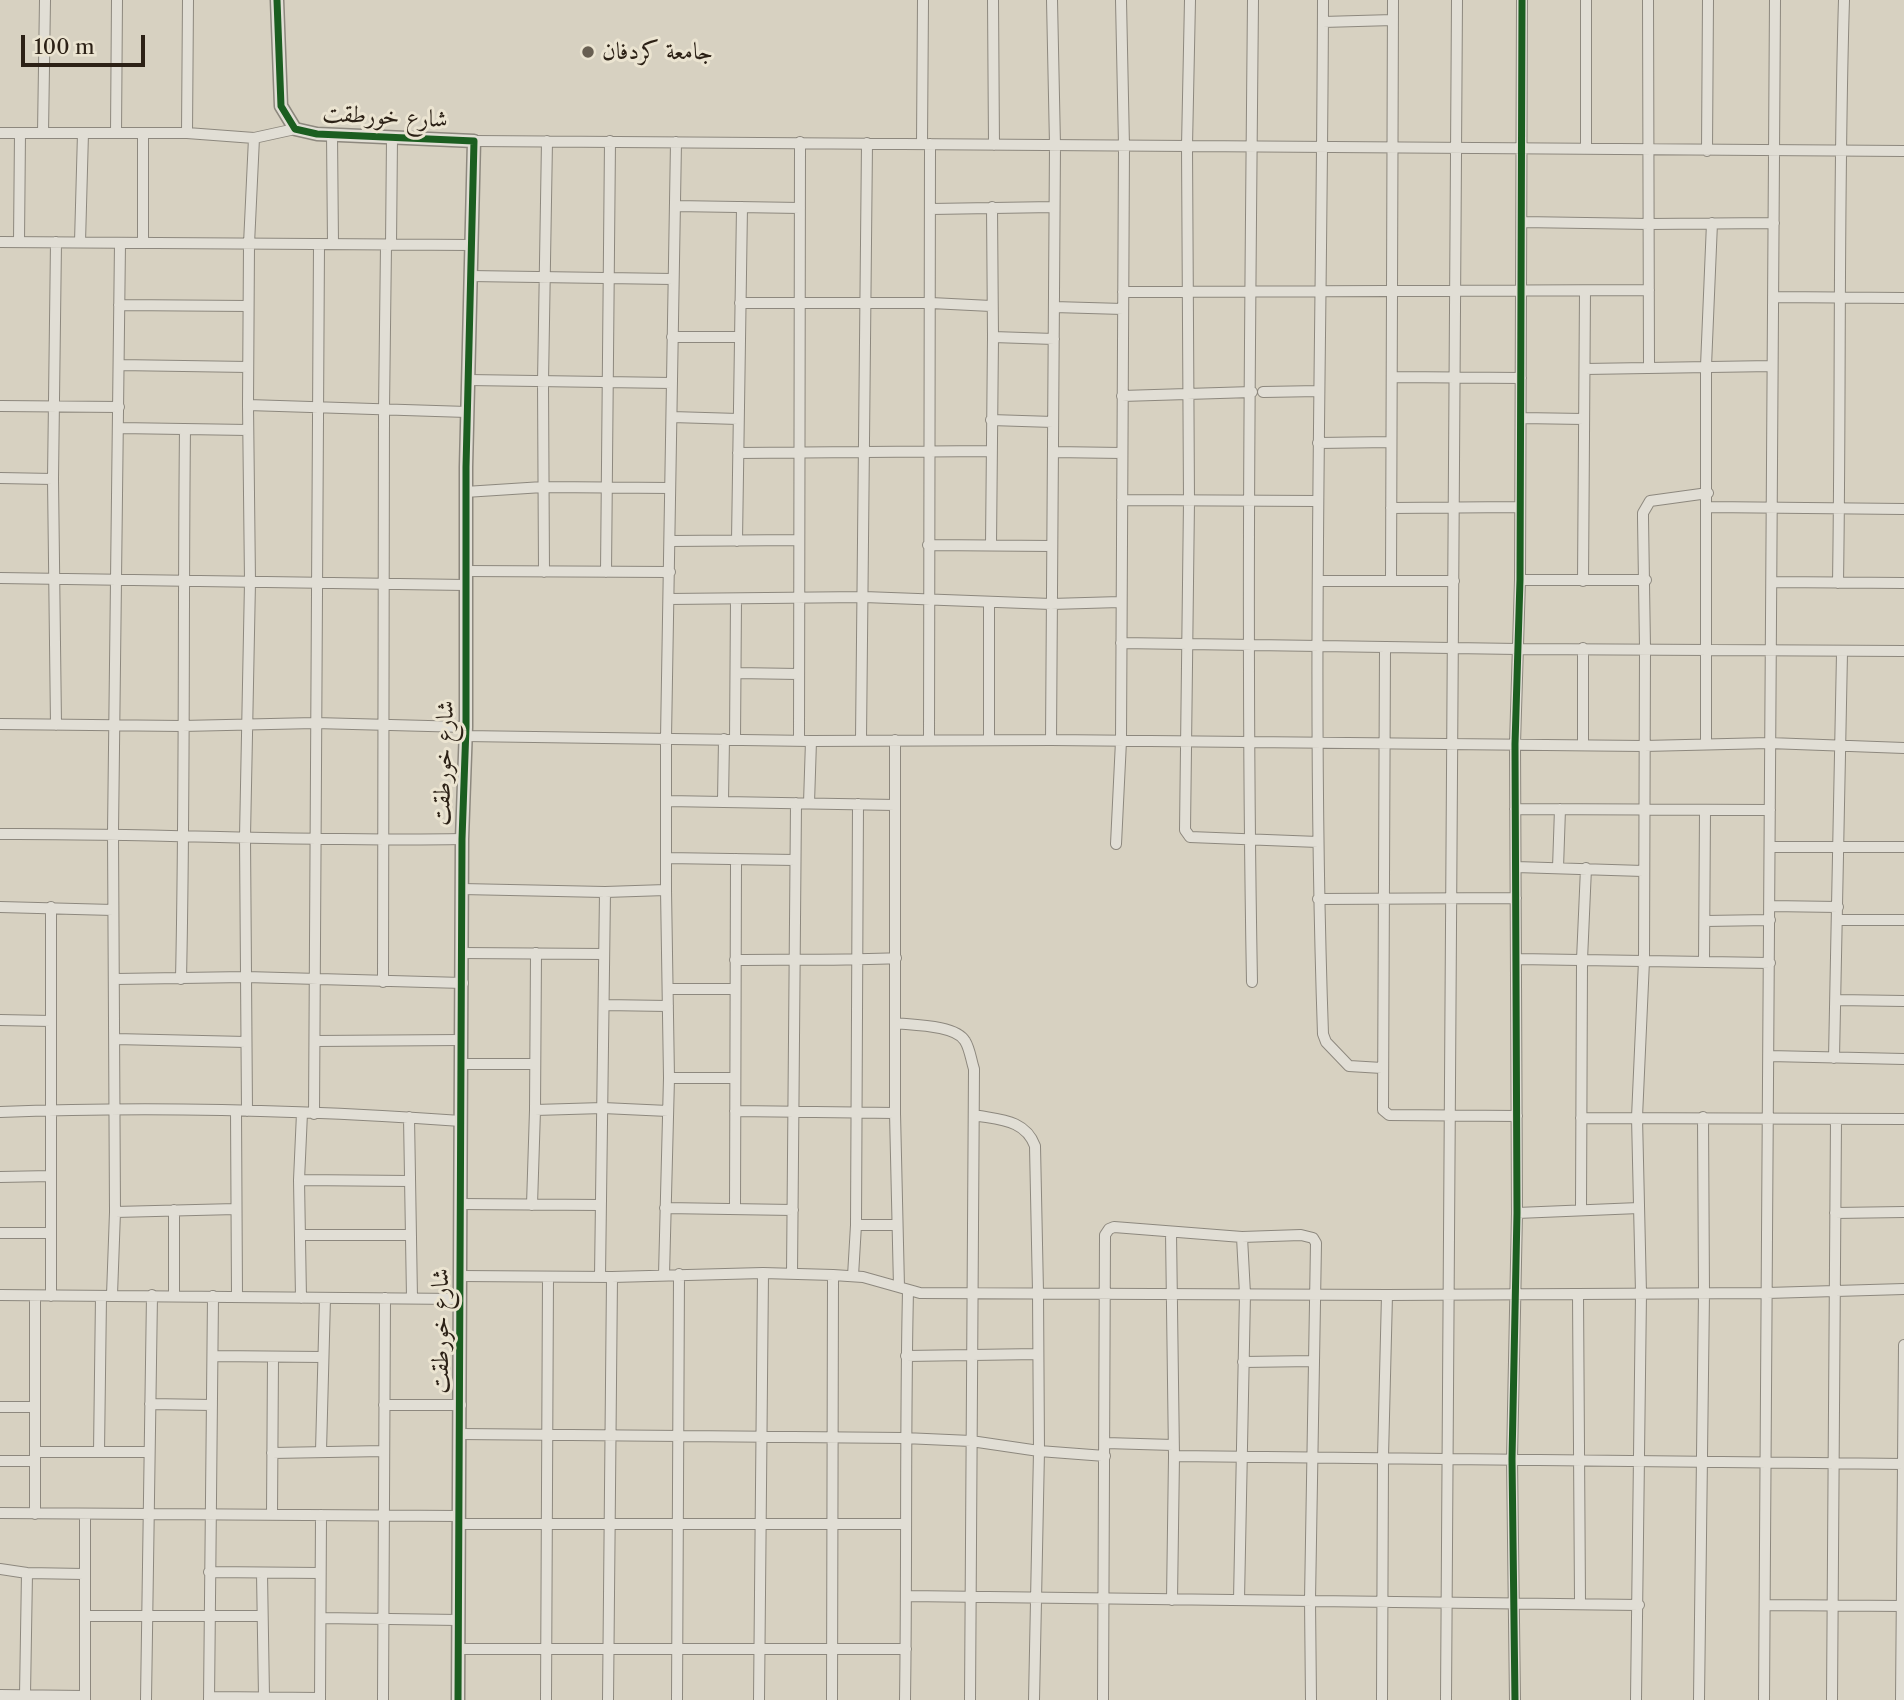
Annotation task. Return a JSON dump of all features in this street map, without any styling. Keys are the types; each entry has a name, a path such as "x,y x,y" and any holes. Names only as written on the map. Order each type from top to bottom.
{"street":[{"path":"43,133 45,0"},
{"path":"116,133 117,0"},
{"path":"187,133 188,0"},
{"name":"شارع خورطقت","path":"277,0 281,106 295,129 317,134 474,141 465,492 458,1700"},
{"path":"923,0 926,144 931,209 929,740"},
{"path":"993,0 994,145"},
{"path":"1051,740 1055,145 1052,0"},
{"path":"1116,844 1121,741 1124,146 1121,0"},
{"path":"1190,0 1187,145 1187,835 1318,842"},
{"path":"1252,982 1248,742 1250,501 1255,392 1249,290 1254,0"},
{"path":"1323,0 1317,500 1318,899 1324,1040 1349,1066 1382,1068"},
{"path":"1391,581 1393,0"},
{"path":"1446,1700 1457,0"},
{"path":"1515,1700 1512,1459 1517,1213 1517,959 1514,744 1520,580 1522,0"},
{"path":"1586,0 1586,149"},
{"path":"1648,0 1649,368"},
{"path":"1707,150 1709,0"},
{"path":"1764,1700 1775,0"},
{"path":"1838,583 1841,297 1839,150 1844,0"},
{"path":"1323,22 1393,20"},
{"path":"0,133 187,133 254,138 295,129"},
{"path":"19,241 20,133"},
{"path":"80,242 83,133"},
{"path":"143,133 143,243"},
{"path":"332,134 333,244"},
{"path":"237,1296 236,1209 246,1042 245,837 250,582 248,306 254,138"},
{"path":"383,982 384,410 392,138"},
{"path":"474,141 1904,151"},
{"path":"544,572 542,487 547,141"},
{"path":"606,572 610,141"},
{"path":"664,1275 669,1078 666,738 676,142"},
{"path":"799,741 800,142"},
{"path":"861,740 867,143"},
{"path":"675,206 800,208"},
{"path":"737,541 742,207"},
{"path":"991,545 992,207"},
{"path":"931,209 1054,207"},
{"path":"1522,222 1774,223"},
{"path":"1706,744 1706,366 1712,223"},
{"path":"0,242 471,245"},
{"path":"56,242 53,478 56,725"},
{"path":"99,1452 106,1296 115,1212 116,979 113,833 120,243"},
{"path":"314,1114 319,244"},
{"path":"470,276 673,279"},
{"path":"1123,292 1649,290"},
{"path":"1583,581 1585,291"},
{"path":"1773,297 1904,298"},
{"path":"740,303 931,303 991,306"},
{"path":"119,305 248,306"},
{"path":"1054,307 1123,309"},
{"path":"673,337 740,337"},
{"path":"993,337 1054,339"},
{"path":"119,365 248,366"},
{"path":"1585,369 1773,366"},
{"path":"1393,377 1521,378"},
{"path":"468,380 672,383"},
{"path":"1122,396 1319,391"},
{"path":"248,405 467,412"},
{"path":"0,406 119,407"},
{"path":"672,416 738,419"},
{"path":"1521,418 1584,419"},
{"path":"991,420 1053,422"},
{"path":"119,428 248,430"},
{"path":"181,979 185,429"},
{"path":"1318,443 1391,442"},
{"path":"738,453 991,451"},
{"path":"1053,452 1122,453"},
{"path":"0,478 53,478"},
{"path":"465,492 542,487 670,488"},
{"path":"1636,1700 1641,1293 1637,1117 1644,961 1646,580 1643,519 1650,501 1708,493"},
{"path":"1122,500 1317,500"},
{"path":"1391,508 1520,507"},
{"path":"1708,507 1904,509"},
{"path":"670,541 799,540"},
{"path":"928,545 1052,545"},
{"path":"465,571 670,572"},
{"path":"0,578 465,585"},
{"path":"1520,580 1646,580"},
{"path":"1319,581 1454,581"},
{"path":"1772,582 1904,583"},
{"path":"669,599 864,597 1051,604 1120,602"},
{"path":"723,801 736,673 736,599"},
{"path":"989,602 989,740"},
{"path":"1121,643 1518,649 1645,648 1842,653 1904,651"},
{"path":"1385,647 1383,1110 1386,1114 1517,1116"},
{"path":"1583,648 1583,745"},
{"path":"1834,1058 1842,653"},
{"path":"736,673 798,674"},
{"path":"0,724 182,726 315,723 465,732 799,741 1051,740 1644,746 1769,743 1904,748"},
{"path":"895,740 895,1113 897,1224 906,1356 905,1700"},
{"path":"809,803 811,741"},
{"path":"667,801 895,805"},
{"path":"792,1274 796,803"},
{"path":"853,1276 856,1225 858,804"},
{"path":"1515,809 1770,810"},
{"path":"1558,867 1560,809"},
{"path":"1704,960 1705,811"},
{"path":"0,834 113,833 382,841 462,839"},
{"path":"1769,847 1904,847"},
{"path":"666,858 794,860"},
{"path":"735,1209 736,859"},
{"path":"1516,867 1643,871"},
{"path":"1581,1209 1582,960 1586,868"},
{"path":"462,889 604,892 666,890"},
{"path":"600,1277 604,892"},
{"path":"1318,899 1516,898"},
{"path":"1770,906 1838,907"},
{"path":"0,907 113,910"},
{"path":"51,907 51,1296"},
{"path":"1704,921 1770,920"},
{"path":"1838,920 1904,920"},
{"path":"462,953 604,954"},
{"path":"532,1205 536,1110 536,953"},
{"path":"735,960 795,958 856,961 895,958"},
{"path":"1517,959 1770,963"},
{"path":"116,979 246,977 463,983"},
{"path":"668,989 735,989"},
{"path":"1836,1000 1904,1000"},
{"path":"604,1005 668,1006"},
{"path":"0,1020 51,1021"},
{"path":"895,1023 934,1027 959,1034 965,1041 974,1069 970,1700"},
{"path":"115,1039 246,1042"},
{"path":"314,1041 461,1040"},
{"path":"1769,1056 1904,1059"},
{"path":"462,1064 535,1064"},
{"path":"669,1078 734,1078"},
{"path":"536,1110 603,1108 668,1111"},
{"path":"0,1112 241,1111 461,1121"},
{"path":"735,1111 895,1113"},
{"path":"302,1113 299,1180 302,1298"},
{"path":"974,1115 1014,1123 1030,1134 1035,1146 1039,1451 1034,1700"},
{"path":"409,1117 412,1298"},
{"path":"1699,1700 1704,1293 1703,1117"},
{"path":"1581,1118 1904,1119"},
{"path":"1832,1700 1836,1119"},
{"path":"0,1177 51,1176"},
{"path":"299,1180 410,1181"},
{"path":"460,1204 600,1206"},
{"path":"665,1208 793,1210"},
{"path":"1517,1213 1639,1208"},
{"path":"115,1212 236,1209"},
{"path":"174,1210 174,1296"},
{"path":"1835,1213 1904,1212"},
{"path":"856,1225 897,1224"},
{"path":"1103,1700 1105,1235 1114,1227 1242,1237 1301,1235 1313,1238 1317,1243 1310,1600 1311,1700"},
{"path":"1171,1232 1174,1294 1172,1600"},
{"path":"0,1233 51,1233"},
{"path":"300,1235 410,1235"},
{"path":"1239,1600 1245,1294 1242,1237"},
{"path":"460,1276 612,1277 763,1273 833,1275 853,1276 920,1293 1387,1295 1768,1293 1904,1289"},
{"path":"759,1700 763,1273"},
{"path":"677,1700 680,1274"},
{"path":"832,1700 833,1275"},
{"path":"546,1700 548,1277"},
{"path":"608,1700 612,1277"},
{"path":"1578,1294 1580,1602"},
{"path":"0,1295 460,1299"},
{"path":"146,1700 152,1295"},
{"path":"1382,1700 1387,1295"},
{"path":"35,1296 35,1514"},
{"path":"213,1296 209,1698 320,1699 321,1516"},
{"path":"321,1451 325,1298"},
{"path":"383,1700 385,1298"},
{"path":"1901,1700 1904,1345"},
{"path":"906,1356 1038,1354"},
{"path":"212,1356 323,1357"},
{"path":"272,1515 273,1357"},
{"path":"1243,1362 1314,1361"},
{"path":"150,1404 212,1405"},
{"path":"384,1405 461,1405"},
{"path":"0,1407 35,1407"},
{"path":"460,1434 904,1438 971,1441 1039,1451 1105,1456"},
{"path":"1106,1443 1173,1445"},
{"path":"272,1453 384,1451"},
{"path":"0,1461 99,1452 149,1452"},
{"path":"1174,1456 1903,1464"},
{"path":"0,1513 383,1516 610,1524 905,1524"},
{"path":"0,1695 85,1698 85,1515"},
{"path":"0,1569 27,1573 84,1574"},
{"path":"209,1572 320,1573"},
{"path":"25,1695 27,1573"},
{"path":"262,1573 264,1697"},
{"path":"907,1596 1580,1602 1639,1605"},
{"path":"1765,1605 1903,1606"},
{"path":"85,1616 262,1616"},
{"path":"321,1618 458,1620"},
{"path":"458,1649 906,1649"}],"cycle path":[{"path":"277,0 281,106 295,129 317,134 474,141 466,467 466,727 462,839 458,1700"},
{"path":"1515,1700 1512,1459 1517,1213 1515,744 1520,580 1522,0"}],"place":[{"name":"جامعة كردفان","path":"588,52"}]}
